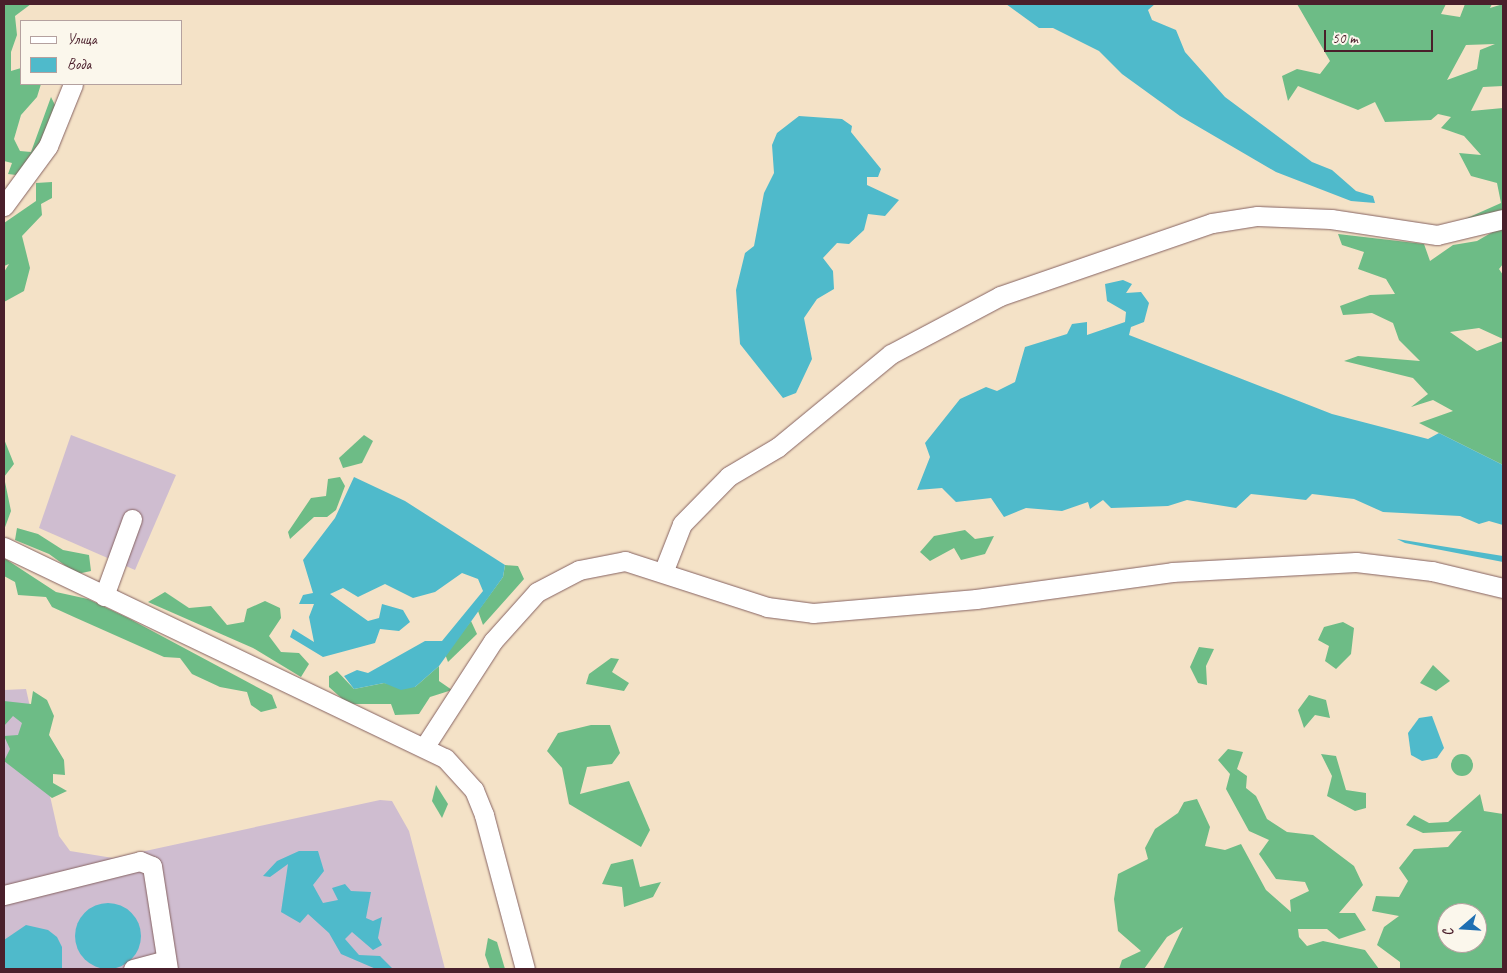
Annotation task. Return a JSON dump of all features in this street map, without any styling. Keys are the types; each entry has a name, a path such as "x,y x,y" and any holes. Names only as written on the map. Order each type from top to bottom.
{"street":[{"path":"4,206 48,146 73,85"},
{"path":"664,570 682,524 729,476 778,447 891,354 1000,296 1212,223 1257,216 1331,219 1437,235 1503,219"},
{"path":"104,596 132,519"},
{"path":"4,547 104,596 425,746 445,758 474,790 525,969"},
{"path":"425,746 493,641 537,592 579,570 626,560 664,570 768,607 813,613 976,600 1172,572 1356,562 1432,572 1503,588"},
{"path":"4,895 140,861 152,866 167,964 133,969"}],"shaded area":[{"path":"71,435 176,475 135,570 39,528"},
{"path":"26,689 59,836 70,851 113,858 380,800 392,801 409,831 445,969 4,969 4,690"}],"green space":[{"path":"4,4 31,4 15,16 17,35 11,52 11,71 20,68 20,85 41,85 37,97 21,115 14,139 20,151 31,152 51,97 58,111 24,176 8,174 12,163 4,161"},
{"path":"1297,4 1446,4 1441,14 1460,17 1465,4 1492,4 1490,8 1503,4 1503,86 1483,87 1471,111 1503,108 1503,211 1447,227 1501,203 1497,183 1471,176 1459,153 1481,155 1464,136 1441,128 1451,117 1438,114 1431,120 1385,122 1375,102 1358,110 1298,86 1288,101 1282,76 1297,69 1320,74 1330,61","holes":["1495,44 1480,50 1477,69 1447,80 1466,45"]},
{"path":"52,182 52,198 41,204 42,215 22,236 30,268 24,291 4,302 4,272 9,264 4,266 4,223 36,201 36,183"},
{"path":"1503,226 1503,264 1499,269 1503,275 1503,339 1479,328 1450,332 1477,351 1503,341 1503,465 1419,423 1453,411 1433,400 1411,407 1428,394 1413,378 1344,361 1358,356 1420,361 1399,340 1393,323 1372,313 1343,315 1340,306 1370,295 1395,294 1386,279 1358,269 1364,252 1342,245 1338,234 1424,244 1430,261 1453,245 1477,241"},
{"path":"364,435 373,441 362,463 343,468 339,458"},
{"path":"4,439 14,464 4,477"},
{"path":"4,477 11,511 4,530"},
{"path":"340,477 345,486 336,510 327,517 314,517 290,539 288,532 311,498 326,496 328,479"},
{"path":"17,528 38,534 63,550 89,555 91,571 77,574 49,554 15,540"},
{"path":"965,530 975,539 994,536 985,554 961,560 954,548 930,561 920,552 934,536"},
{"path":"4,558 56,592 88,599 128,618 272,695 277,708 261,712 251,705 247,692 220,687 192,674 180,658 164,657 52,607 46,597 18,595 15,582 4,576"},
{"path":"505,565 518,566 524,579 483,625 478,611 503,577"},
{"path":"165,592 189,608 211,606 227,625 244,622 247,609 265,601 280,608 281,618 269,636 281,652 299,653 309,664 301,677 253,648 148,602"},
{"path":"471,621 477,634 448,662 445,654"},
{"path":"1343,622 1354,628 1351,654 1336,669 1325,661 1329,646 1318,640 1324,627"},
{"path":"1199,647 1214,649 1206,666 1207,685 1198,683 1190,667"},
{"path":"611,658 619,659 612,672 629,683 624,691 586,684 589,674"},
{"path":"1433,665 1450,681 1436,691 1420,683"},
{"path":"439,666 439,681 452,690 430,697 419,714 395,715 391,704 348,704 329,687 329,676 337,671 354,689 384,683 415,687"},
{"path":"33,691 47,700 54,716 49,735 64,760 65,775 53,774 53,783 67,791 52,798 4,761 10,749 4,736 18,735 22,723 13,716 4,726 4,701 31,704"},
{"path":"1309,695 1326,700 1330,718 1315,715 1304,728 1298,710"},
{"path":"591,725 610,725 620,753 612,764 587,767 580,794 629,781 650,830 641,847 569,804 562,768 547,751 558,733"},
{"path":"1228,749 1243,752 1237,769 1247,776 1246,788 1256,796 1267,819 1287,832 1313,835 1354,866 1363,885 1339,913 1355,913 1366,930 1339,939 1327,929 1298,929 1299,937 1307,946 1323,941 1365,950 1379,969 1163,969 1183,927 1167,937 1144,969 1119,969 1122,960 1141,951 1118,931 1114,899 1118,874 1148,859 1145,848 1155,829 1178,813 1184,802 1197,799 1210,827 1205,846 1225,850 1241,844 1266,890 1291,912 1290,900 1309,891 1305,882 1276,879 1259,854 1269,840 1249,831 1226,789 1230,774 1218,760"},
{"path":"1321,754 1336,756 1346,790 1366,793 1366,808 1355,811 1327,796 1332,776"},
{"path":"1458,754 1466,754 1473,761 1473,769 1466,776 1458,776 1451,769 1451,761"},
{"path":"436,785 448,804 442,818 432,801"},
{"path":"1480,794 1484,811 1503,814 1502,969 1400,969 1400,962 1377,945 1384,927 1399,916 1372,911 1376,896 1399,897 1408,881 1399,868 1414,849 1448,847 1462,831 1423,833 1406,825 1414,815 1429,823 1448,822"},
{"path":"633,859 640,887 661,882 653,897 624,907 622,887 602,884 611,864"},
{"path":"488,938 497,942 505,969 490,969 485,955"}],"water":[{"path":"1006,4 1155,4 1148,10 1152,20 1176,30 1185,52 1225,97 1312,162 1332,170 1356,191 1373,196 1375,203 1351,201 1276,172 1180,116 1122,74 1099,51 1053,28 1039,28"},
{"path":"799,116 842,119 852,126 851,132 881,169 878,177 867,177 867,185 899,200 885,216 868,214 864,230 849,244 837,243 823,258 833,271 834,289 817,299 804,318 812,359 796,393 783,398 740,344 736,290 745,253 754,246 764,193 774,173 772,145 777,133"},
{"path":"1123,280 1132,284 1126,293 1141,292 1149,303 1144,322 1131,327 1129,335 1332,414 1428,439 1439,433 1503,465 1503,525 1489,521 1479,524 1460,516 1383,512 1354,499 1312,494 1306,500 1251,494 1236,508 1187,500 1168,506 1111,508 1103,500 1090,509 1088,502 1062,511 1026,508 1004,517 991,498 956,502 942,488 917,490 930,457 925,443 960,399 986,387 997,391 1015,382 1025,347 1067,334 1072,324 1087,322 1087,335 1125,322 1126,312 1107,301 1105,284"},
{"path":"354,477 405,501 505,565 503,577 439,666 415,687 401,690 384,683 354,689 344,676 357,670 368,673 425,641 442,641 483,591 478,579 462,573 435,592 413,598 385,584 358,597 343,588 330,594 368,621 379,618 382,604 403,610 410,622 399,631 380,629 375,643 323,657 290,637 293,629 314,642 309,617 314,604 299,604 303,595 313,593 303,560 335,518"},
{"path":"1397,539 1503,556 1503,562 1405,543"},
{"path":"1432,716 1444,748 1437,758 1422,761 1411,755 1408,733 1419,718"},
{"path":"299,851 318,851 324,871 313,885 323,903 338,900 332,888 345,884 351,891 371,892 366,918 373,921 382,917 378,938 382,945 373,950 352,932 345,939 359,955 380,956 393,969 376,969 341,954 329,933 308,914 300,923 281,912 288,864 270,877 263,876 277,861"},
{"path":"108,903 121,906 131,913 138,923 141,936 138,949 131,959 121,966 108,969 95,966 85,959 78,949 75,936 78,923 85,913 95,906"},
{"path":"26,925 48,930 57,937 62,947 62,969 4,969 4,940"}]}
